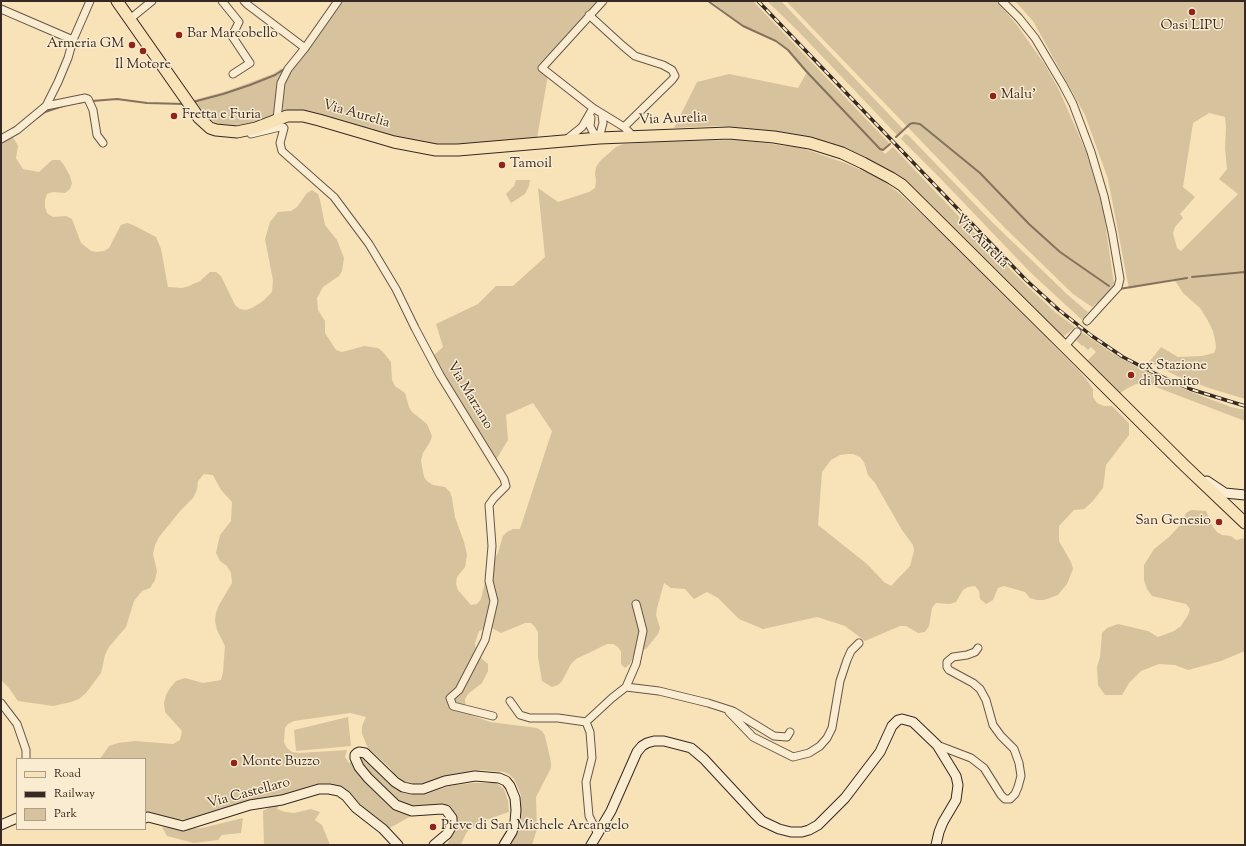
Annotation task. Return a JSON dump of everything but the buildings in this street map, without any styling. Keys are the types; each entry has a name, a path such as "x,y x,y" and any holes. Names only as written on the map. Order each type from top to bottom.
{"main road":[{"name":"Via Aurelia","path":"117,1 200,118 210,128 229,132 244,130 256,128 287,116 295,116 319,120 394,142 436,150 458,150 633,136 729,133 774,137 810,143 842,153 863,162 902,185 1181,462 1245,523"}],"street":[{"path":"130,19 152,1"},
{"path":"222,1 239,22 232,36 250,62 232,74"},
{"path":"244,1 248,6 303,47"},
{"path":"277,119 281,83 288,69 338,1"},
{"path":"603,1 542,68 633,136"},
{"path":"1002,1 1019,18 1035,38 1063,85 1072,104 1090,152 1104,196 1120,279 1115,289 1087,321"},
{"path":"1,139 17,130 46,106 63,70 87,2"},
{"path":"1,9 73,40"},
{"path":"589,15 635,56 663,65 672,70 675,76 624,128"},
{"path":"46,106 85,98 89,102 97,135 103,143"},
{"path":"594,108 589,122 592,132 599,138 603,124 602,114"},
{"path":"564,141 574,135 582,127 594,108"},
{"name":"Via Marzano","path":"244,130 249,134 253,134 280,127 284,128 280,143 282,151 334,197 369,244 396,289 440,375 504,479 506,486 489,505 492,546 489,580 494,601 485,640 459,690 450,698 454,706 493,716"},
{"path":"1065,346 1077,332"},
{"path":"1181,462 1194,469 1210,484 1224,493 1245,495"},
{"path":"1236,515 1245,526"},
{"path":"586,722 626,687 636,664 643,631 636,604"},
{"path":"726,709 752,737 793,757 809,753 820,746 827,738 832,728 840,681 851,651 859,643"},
{"path":"937,744 971,758 984,768 1000,795 1005,799 1010,799 1015,794 1018,788 1020,776 1019,763 1014,749 1001,736 993,725 986,700 980,689 973,683 949,670 947,667 947,662 953,657 968,655 975,652 978,648"},
{"path":"626,687 659,691 708,702 732,711 774,736 787,737 790,732"},
{"path":"510,701 520,715 530,718 558,718 586,722"},
{"path":"1,703 16,724 26,750 26,758"},
{"path":"591,845 611,811 637,752 642,746 654,741 664,741 691,748 697,752 762,821 779,829 790,832 802,832 818,825 845,798 880,752 892,726 898,720 907,720 913,722 937,744 956,776 958,785 956,800 943,822 936,845"},
{"path":"586,722 590,732 592,758 586,782 589,816 598,834"},
{"path":"434,845 448,834 452,824 452,818 446,810 412,811 396,805 373,784 359,767 355,758 357,753 365,753 395,782 412,789 424,789 445,781 475,776 499,778 506,781 515,798 516,810 512,832 504,845"},
{"name":"Via Castellaro","path":"146,818 183,826 250,805 286,799 319,789 329,789 339,791 346,796 356,808 383,829 398,845"},
{"path":"1,825 16,818"}],"green space":[{"path":"341,1 599,1 538,65 548,75 537,138 469,145 423,145 297,112 280,111 282,86 287,75"},
{"path":"711,1 753,1 889,143 883,149 880,149 885,154 893,147 1027,286 1055,312 1075,327 1063,337 931,205 896,174 871,162 789,134 719,126 674,128 697,82 729,74 798,88 807,72 777,40 742,25"},
{"path":"767,1 781,1 903,129 897,135 797,30"},
{"path":"786,1 996,1 1017,25 1045,65 1060,92 1087,154 1103,208 1114,284 1109,294 1092,307 1073,294 1005,228"},
{"path":"1015,1 1245,1 1245,399 1177,376 1149,362 1161,347 1178,357 1202,356 1214,353 1216,348 1213,331 1200,308 1183,293 1174,279 1129,289 1108,179 1085,115 1033,21","holes":["1209,113 1225,117 1227,169 1219,179 1238,194 1181,251 1177,248 1173,233 1175,227 1183,218 1180,214 1195,197 1183,187 1193,123"]},
{"path":"282,68 276,115 241,126 219,124 208,118 194,100 227,91 273,74"},
{"path":"905,134 908,135 993,223 1068,295 1088,312 1082,320 1030,272 901,139"},
{"path":"13,137 18,146 16,158 23,169 39,172 52,160 60,160 64,165 72,183 70,189 65,193 53,192 47,194 45,207 47,213 53,217 66,216 72,219 81,243 91,251 104,251 109,248 121,225 127,223 133,225 156,237 161,249 168,287 182,288 189,286 200,281 210,272 216,272 221,276 235,305 240,309 246,310 252,308 263,301 272,292 273,280 265,239 270,222 278,212 291,211 297,207 307,193 312,190 318,194 325,225 337,240 344,258 342,271 339,276 323,287 317,298 318,310 325,321 325,333 336,350 342,352 364,346 378,348 383,352 391,362 392,380 395,386 405,393 412,412 427,424 432,436 421,460 424,477 433,485 445,487 450,492 455,517 467,555 465,567 457,577 456,584 458,590 471,605 477,604 481,599 488,569 498,553 503,536 513,529 520,529 552,431 533,403 506,415 508,440 494,463 431,358 443,347 436,324 478,304 496,286 513,286 545,257 538,188 558,202 589,192 595,188 596,167 600,161 616,147 623,144 673,141 742,140 802,148 845,163 881,179 900,194 942,233 1080,372 1093,389 1093,397 1097,403 1104,406 1112,406 1129,423 1129,435 1106,465 1103,488 1092,502 1084,509 1074,510 1059,526 1059,541 1071,562 1073,569 1067,584 1058,595 1044,600 1030,598 1025,592 1004,586 998,588 993,600 986,604 980,599 979,591 975,586 968,587 963,590 956,602 950,604 936,603 932,608 929,626 925,632 918,633 906,626 900,626 865,641 845,626 817,617 763,629 739,619 718,598 707,592 694,599 685,589 671,588 664,583 656,615 660,628 658,634 646,649 635,652 630,664 625,668 621,664 621,652 618,647 613,644 607,644 576,659 571,664 562,681 558,685 552,687 542,681 538,657 538,632 531,623 525,623 501,633 490,627 479,631 475,643 476,650 479,656 488,664 488,671 482,683 468,694 465,699 466,712 490,722 537,728 542,731 545,736 551,768 536,797 537,829 532,845 509,845 520,819 521,795 514,779 509,774 504,772 481,770 443,779 426,785 409,784 395,775 390,768 368,748 362,734 362,726 366,717 350,713 294,721 288,724 285,728 284,742 287,748 292,752 299,753 347,750 345,757 349,763 353,762 413,815 388,829 383,829 338,786 316,784 282,796 282,800 277,809 294,813 311,809 320,812 315,820 322,825 330,845 264,845 263,811 280,801 191,819 159,821 146,818 146,758 101,758 109,746 118,743 135,741 173,744 180,740 182,731 165,712 164,703 170,688 176,681 185,678 203,683 221,680 225,646 217,630 215,621 219,605 232,583 231,573 227,566 220,561 216,553 220,535 231,521 232,502 221,490 213,475 204,474 198,481 197,490 193,498 159,537 153,554 157,571 155,580 150,588 142,591 134,601 126,627 109,647 105,655 101,673 86,693 79,699 53,706 18,701 1,680 1,143","holes":["853,454 860,457 864,462 868,475 875,483 902,530 913,545 914,551 910,566 891,586 884,582 867,564 818,525 822,472 831,460 840,455"]},
{"path":"516,180 530,180 525,194 511,203 506,194 514,186"},
{"path":"1080,331 1112,353 1142,370 1191,392 1231,407 1245,410 1245,421 1148,384 1136,384 1119,394 1087,361 1096,352 1091,347 1088,350 1074,338"},
{"path":"1191,510 1206,511 1213,527 1222,535 1231,536 1236,540 1245,538 1245,651 1221,661 1188,670 1175,665 1159,664 1141,671 1129,683 1122,695 1105,695 1098,685 1097,667 1100,657 1102,633 1107,628 1118,624 1148,631 1158,637 1174,631 1181,626 1188,615 1190,609 1186,604 1152,596 1147,589 1144,580 1144,565 1154,549 1169,537 1181,524 1186,513"},
{"path":"348,717 351,746 296,751 294,730"},
{"path":"362,756 411,793 426,794 450,786 472,783 496,783 504,789 508,801 509,812 483,821 467,832 461,844 462,845 447,845 455,827 453,815 409,806 399,802 379,785 359,761 360,757"},
{"path":"243,818 241,833 222,835 218,840 194,843 167,836 162,827 185,829 202,828"}],"waterway":[{"path":"708,1 743,26 776,41 788,50 880,149 883,150 890,144"},
{"path":"1069,1 1075,1"},
{"path":"193,102 250,85 275,75 286,68"},
{"path":"92,101 117,99 147,103 185,104"},
{"path":"78,103 87,101"},
{"path":"37,118 45,112 66,105"},
{"path":"896,137 910,124 920,124 980,173 1029,224 1060,252 1109,286"},
{"path":"1192,277 1245,272"},
{"path":"1119,289 1187,278"}],"tunnel":[{"path":"1077,332 1087,321"}],"railway":[{"path":"758,1 1026,280 1059,310 1092,336 1123,357 1190,389 1245,406"}],"place":[{"name":"Oasi LIPU","path":"1192,12"},
{"name":"Bar Marcobello","path":"179,35"},
{"name":"Armeria GM","path":"132,45"},
{"name":"Il Motore","path":"143,51"},
{"name":"Malu'","path":"993,96"},
{"name":"Fretta e Furia","path":"174,116"},
{"name":"Tamoil","path":"502,165"},
{"name":"ex Stazione di Romito","path":"1131,375"},
{"name":"San Genesio","path":"1219,522"},
{"name":"Monte Buzzo","path":"234,763"},
{"name":"Pieve di San Michele Arcangelo","path":"433,827"}]}
